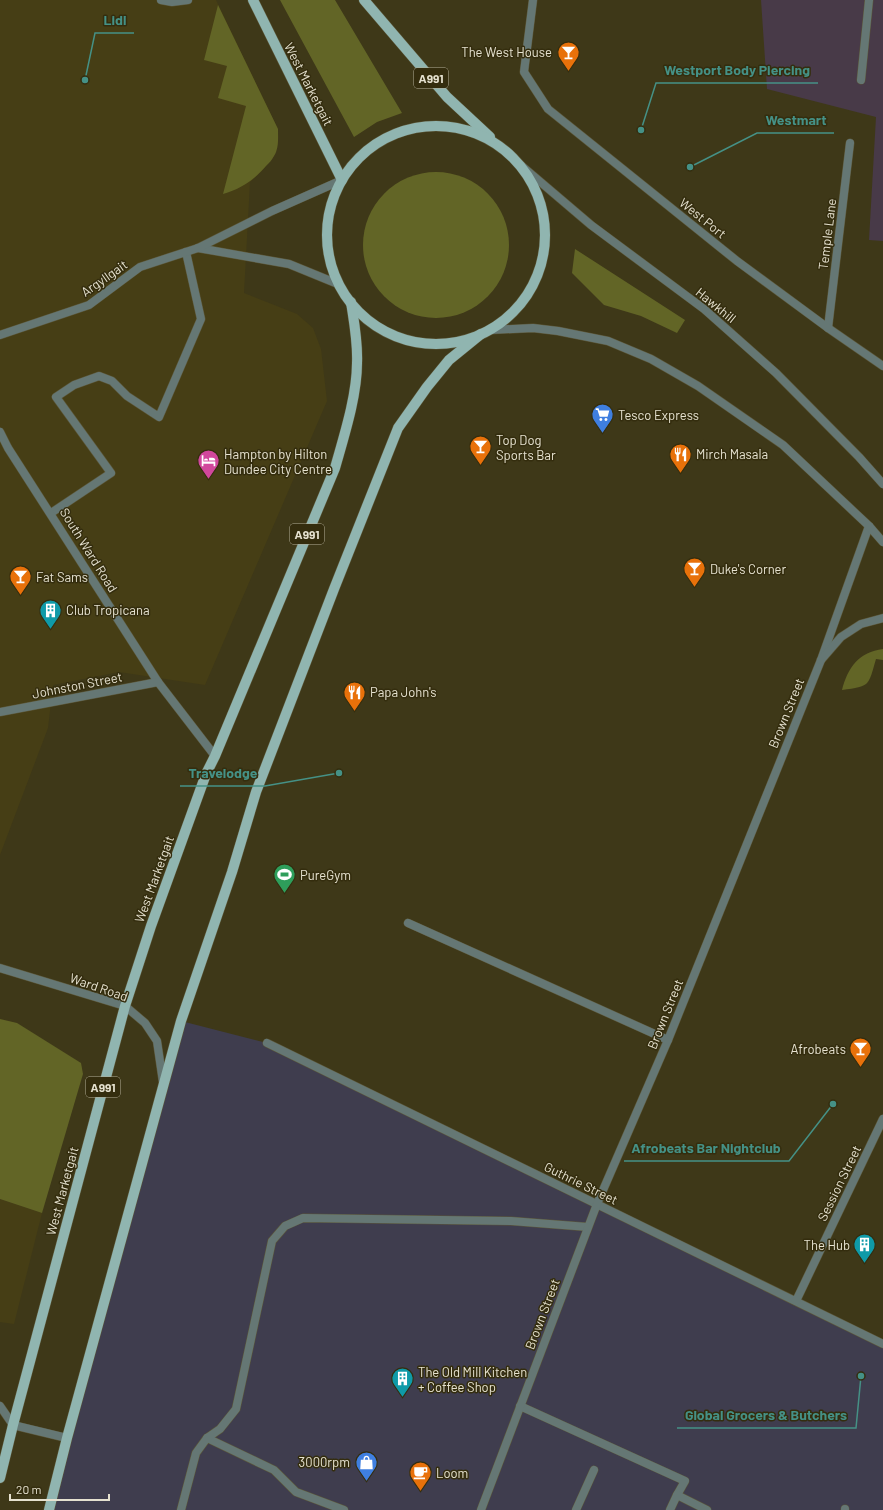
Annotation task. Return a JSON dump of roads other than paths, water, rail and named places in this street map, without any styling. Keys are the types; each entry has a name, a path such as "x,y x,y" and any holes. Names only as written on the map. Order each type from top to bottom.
{"main road":[{"name":"West Marketgait","path":"253,0 342,180"},
{"name":"A991","path":"364,0 447,96 504,150"},
{"path":"48,1510 181,1021 232,872 259,785 334,589 398,428 427,387 449,360 485,332 504,320 519,306 532,286 543,258 544,225 542,210 531,182 517,162 504,150 479,135 465,130 433,126 415,128 391,136 376,144 364,153 349,169 342,180 330,210 327,247 333,272 338,284 366,320 397,337 418,342 445,344 465,340 485,332"},
{"name":"West Marketgait","path":"0,1478 125,1006 151,926 206,774 215,756 335,468 353,394 357,365 357,344 351,302"}],"street":[{"path":"161,0 172,2 188,0"},
{"name":"West Port","path":"533,0 524,72 548,109 737,261 828,328 883,366"},
{"path":"861,80 868,0"},
{"name":"Temple Lane","path":"828,328 850,143"},
{"name":"Hawkhill","path":"517,162 591,225 704,309 776,372 860,457 883,484"},
{"name":"Argyllgait","path":"0,335 89,305 140,267 198,248 272,211 342,180"},
{"name":"Argyllgait","path":"198,248 289,264 338,284"},
{"path":"51,513 111,473 56,397 74,385 99,376 112,381 127,396 160,417 201,319 186,252"},
{"path":"485,332 533,328 558,331 608,341 651,359 698,386 783,445 869,526 883,542"},
{"name":"South Ward Road","path":"0,432 8,448 158,682 215,756"},
{"name":"Brown Street","path":"481,1510 597,1204 668,1040 821,660 869,526"},
{"path":"821,660 841,637 861,624 883,618"},
{"name":"Johnston Street","path":"0,712 158,682"},
{"path":"408,923 668,1040"},
{"name":"Ward Road","path":"0,968 125,1006 145,1023 157,1041 161,1059 163,1086"},
{"name":"Guthrie Street","path":"268,1043 883,1344"},
{"name":"Session Street","path":"796,1301 883,1119"},
{"path":"181,1510 196,1453 207,1438 220,1429 236,1409 272,1241 285,1226 303,1218 511,1221 588,1227"},
{"path":"0,1406 13,1425 67,1438"},
{"path":"520,1406 685,1481 670,1510"},
{"path":"207,1438 274,1470 296,1492 344,1510"},
{"path":"576,1510 594,1470"},
{"path":"677,1495 707,1510"}],"place":[{"name":"The West House","path":"568,72"},
{"name":"Lidl","path":"85,80"},
{"name":"Westport Body Piercing","path":"641,130"},
{"name":"Westmart","path":"690,167"},
{"name":"Tesco Express","path":"603,434"},
{"name":"Top Dog Sports Bar","path":"481,466"},
{"name":"Mirch Masala","path":"680,474"},
{"name":"Hampton by Hilton Dundee City Centre","path":"209,480"},
{"name":"Duke's Corner","path":"695,588"},
{"name":"Fat Sams","path":"20,596"},
{"name":"Club Tropicana","path":"50,630"},
{"name":"Papa John's","path":"354,712"},
{"name":"Travelodge","path":"339,773"},
{"name":"PureGym","path":"284,894"},
{"name":"Afrobeats","path":"861,1068"},
{"name":"Afrobeats Bar Nightclub","path":"833,1104"},
{"name":"The Hub","path":"865,1264"},
{"name":"Global Grocers & Butchers","path":"861,1376"},
{"name":"The Old Mill Kitchen + Coffee Shop","path":"403,1398"},
{"name":"3000rpm","path":"366,1482"},
{"name":"Loom","path":"420,1492"}]}
